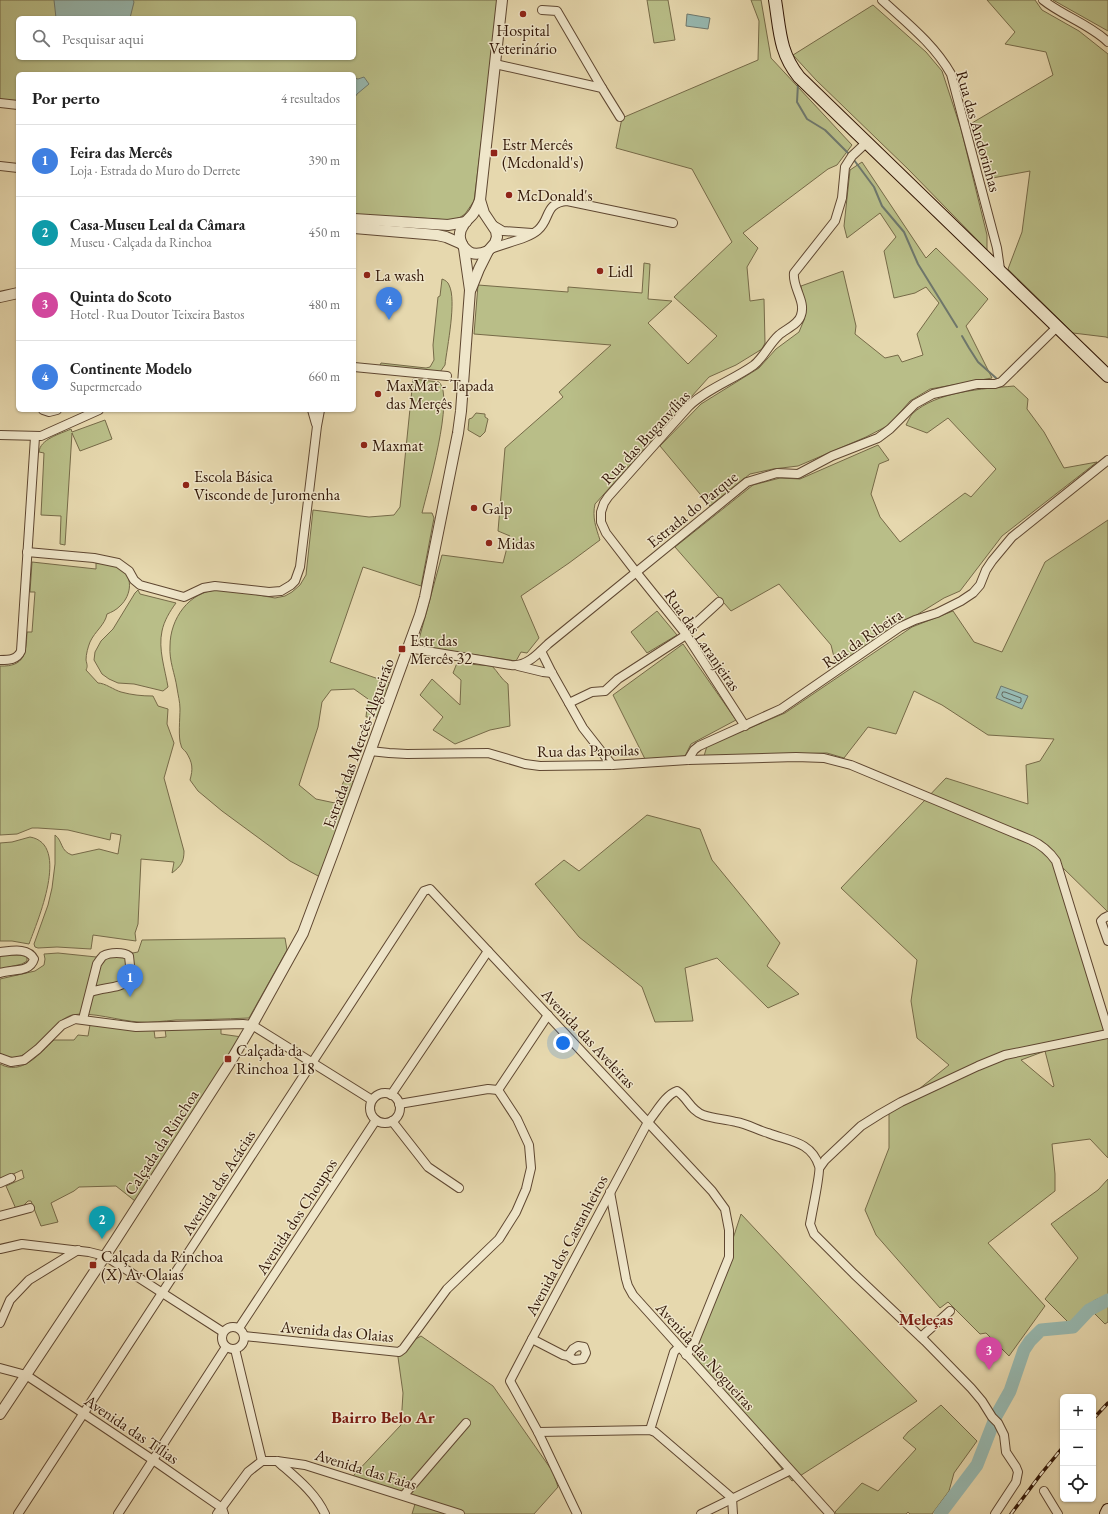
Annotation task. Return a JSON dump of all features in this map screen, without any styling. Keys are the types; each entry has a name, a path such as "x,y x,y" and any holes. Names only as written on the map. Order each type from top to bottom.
{"main road":[{"path":"775,0 781,40 786,57 789,64 806,84 1000,269 1108,376"},
{"path":"1106,1514 1108,1510"}],"street":[{"name":"Estrada das Mercês-Algueirão","path":"252,1025 303,932 408,648 425,597 458,433 461,411 470,290 460,232 473,214 480,200 502,0"},
{"name":"Rua das Andorinhas","path":"882,0 930,44 943,60 951,74 997,248 1000,269"},
{"path":"1043,0 1054,9 1087,26 1108,42"},
{"path":"542,10 557,11 620,117"},
{"path":"495,64 602,88"},
{"path":"0,103 16,105"},
{"name":"Rua das Buganvílias","path":"636,572 603,527 601,512 604,502 694,402 757,363 774,340 799,319 802,312 802,307 794,281 794,273 835,221 842,198 845,167 852,156 867,142"},
{"path":"0,166 16,168"},
{"name":"Estrada das Mercês-Algueirão","path":"470,290 490,250 495,244 497,237 496,231 484,213 480,200"},
{"path":"356,228 437,235 446,237 463,246 469,252 482,254 532,234 540,227 552,206 560,201 567,201 673,223"},
{"path":"356,219 448,225 479,217 503,231 532,234"},
{"path":"0,297 16,293"},
{"path":"0,303 16,299"},
{"name":"Estrada do Parque","path":"518,666 524,664 542,651 747,482 777,473 798,474 832,456 878,438 890,429 915,404 933,394 977,384 995,384 1001,382 1057,327"},
{"path":"356,367 447,376"},
{"path":"313,412 317,426"},
{"path":"27,552 94,558 118,563 129,571 134,580 140,585 184,596 203,588 215,586 274,592 286,589 295,581 300,567 320,412"},
{"path":"0,434 35,437 47,434 84,413"},
{"path":"0,660 13,659 18,656 21,651 35,437"},
{"name":"Rua da Ribeira","path":"688,760 694,750 699,746 781,709 900,627 915,620 937,613 968,597 977,589 992,561 1012,537 1108,460"},
{"name":"Rua das Laranjeiras","path":"636,572 686,634 745,726"},
{"path":"569,703 592,692 605,691 618,679 686,634 719,602"},
{"path":"408,648 552,673"},
{"path":"542,651 552,673 583,728 612,765"},
{"name":"Rua das Papoilas","path":"370,751 395,754 488,753 525,764 540,766 612,765 688,760 796,757 824,758 831,759 895,783 1040,844 1050,853 1056,862 1108,1030"},
{"name":"Avenida das Aveleiras","path":"430,889 648,1122 726,1208 729,1230 729,1257 693,1346 686,1355"},
{"name":"Avenida das Acácias","path":"18,1514 424,891 430,889"},
{"path":"1108,916 1101,921 1108,941"},
{"path":"0,952 24,951 31,954 34,959 28,968 0,973"},
{"path":"391,1095 488,952"},
{"path":"83,1019 97,964 103,956 125,953 129,956 131,975 130,980 124,985 106,987 90,992"},
{"path":"399,1104 488,1089 498,1090 548,1015"},
{"path":"0,1058 11,1062 24,1060 38,1049 62,1025 75,1019 136,1027 252,1025 372,1100"},
{"name":"Calçada da Rinchoa","path":"0,1414 221,1077 252,1025"},
{"path":"995,1514 1016,1482 1017,1478 1016,1467 1009,1457 1004,1435 982,1401 971,1388 814,1234 810,1224 810,1219 820,1167 825,1160 861,1126 901,1102 978,1066 1005,1055 1108,1034"},
{"name":"Avenida das Olaias","path":"244,1336 399,1352 403,1349 447,1289 499,1239 516,1212 526,1189 531,1168 529,1145 517,1119 498,1090"},
{"name":"Avenida dos Castanheiros","path":"538,1432 510,1382 648,1122 672,1093 677,1091 680,1093 692,1109 703,1115 714,1119 745,1124 766,1133 800,1144 811,1152 820,1167"},
{"path":"383,1093 391,1095 399,1104 399,1113 392,1121 384,1123 376,1120 371,1113 372,1100 383,1093"},
{"name":"Avenida dos Choupos","path":"239,1328 376,1120"},
{"path":"392,1121 428,1167 459,1188"},
{"path":"0,1183 10,1178"},
{"name":"Avenida das Nogueiras","path":"610,1192 628,1286 633,1295 828,1513"},
{"path":"0,1216 30,1208"},
{"path":"0,1249 22,1244 78,1250 105,1256 223,1332"},
{"path":"0,1323 10,1300 29,1280 78,1250"},
{"path":"921,1338 950,1311"},
{"path":"229,1327 239,1328 244,1336 241,1346 235,1349 226,1347 222,1341 223,1332 229,1327"},
{"path":"532,1339 563,1355 568,1356"},
{"path":"118,1514 226,1347"},
{"path":"650,1430 674,1352 679,1347"},
{"path":"221,1512 248,1472 262,1461 235,1349"},
{"name":"Avenida das Tílias","path":"0,1368 26,1375 153,1460 221,1512"},
{"path":"404,1495 466,1423"},
{"path":"577,1514 538,1432 650,1430 655,1432 732,1498 733,1514"},
{"name":"Avenida das Faias","path":"262,1461 277,1461 305,1465 404,1495 460,1514"},
{"path":"277,1461 310,1491 322,1506 325,1514"},
{"path":"701,1514 789,1470"},
{"path":"1044,1491 1058,1514"}],"green space":[{"path":"0,0 499,0 474,201 465,214 459,218 449,220 406,217 356,217 356,72 16,72 16,101 0,99"},
{"path":"647,0 668,0 675,40 654,43"},
{"path":"751,0 761,0 771,58 852,145 837,165 828,169 743,233 758,248 747,267 750,301 764,299 765,343 762,349 736,365 709,377 595,504 594,518 600,540 521,596 539,638 527,653 521,652 516,661 418,646 442,555 503,563 510,536 498,531 505,448 563,397 559,392 611,345 474,334 478,285 568,292 568,287 642,293 644,263 650,264 648,299 672,301 648,323 688,364 717,336 674,297 732,242 692,169 616,148 622,118 758,60 759,21"},
{"path":"987,0 1035,0 1042,10 1079,31 1108,54 1108,338 1073,333 1008,269 1022,232 1030,171 987,179 972,123 1053,75 1046,52 1005,44 1015,32"},
{"path":"1053,0 1108,0 1108,31"},
{"path":"873,5 926,52 942,71 961,129 987,235 987,250 908,169 816,80 793,55"},
{"path":"862,162 926,258 936,248 988,299 966,326 992,378 930,389 910,401 889,425 866,437 798,466 750,474 710,506 660,446 701,404 759,368 776,349 799,332 804,320 805,307 801,286 843,271 856,326 855,334 885,358 898,355 902,362 923,355 917,334 939,303 926,287 915,293 894,298 884,251 896,237 880,213 847,238 844,226 850,170"},
{"path":"442,279 449,284 452,301 451,324 445,365 440,372 381,366 381,363 426,368 430,367 434,360 433,345 438,297 440,296"},
{"path":"413,379 439,382 443,391 444,405 442,424 434,466 422,513 432,513 434,518 421,586 363,567 330,662 390,683 377,717 366,717 368,699 354,689 331,690 322,702 318,727 299,785 316,799 335,803 345,778 354,782 320,877 290,861 222,811 198,791 190,780 192,769 190,759 180,742 180,706 170,657 171,636 173,626 183,608 198,595 218,590 275,598 285,596 300,585 306,575 313,510 369,517 394,515 400,507"},
{"path":"1014,386 1028,399 1027,409 1044,432 1064,468 1097,462 1002,536 960,591 944,598 836,665 831,645 779,584 731,611 675,547 753,485 780,478 800,479 878,445 889,460 879,464 871,494 880,517 900,542 965,493 971,497 996,469 948,418 927,433 906,425 912,414 922,406 934,400 960,392"},
{"path":"476,413 485,414 485,417 488,419 485,432 480,437 468,430 469,419"},
{"path":"105,420 112,439 80,451 72,433 65,545 60,544 61,516 41,515 44,453 39,452 40,447 47,440 56,435 71,429 72,432"},
{"path":"1108,520 1108,912 1062,867 1108,1026 1108,1158 1090,1139 1052,1144 1055,1191 988,1243 1045,1306 1009,1356 986,1333 980,1334 948,1302 940,1308 876,1235 865,1210 889,1148 889,1113 949,1065 917,1038 911,1001 917,960 841,888 946,778 1028,804 1026,765 1040,761 1054,739 988,735 942,705 914,691 896,734 868,727 844,758 827,753 704,756 707,746 785,713 912,627 953,611 974,642 1002,652 1045,562","holes":["1045,1051 1053,1087 1021,1060"]},
{"path":"32,562 96,569 96,563 111,564 118,566 127,574 130,585 127,596 114,611 107,614 106,618 92,638 87,653 86,670 98,683 125,693 153,696 158,706 168,709 167,724 174,743 164,778 184,855 181,864 172,873 174,862 141,859 138,924 135,933 136,941 93,935 91,949 57,947 38,948 35,947 34,944 48,905 52,888 55,864 55,835 58,837 65,851 72,855 99,849 118,854 121,835 111,833 110,840 68,830 32,828 17,834 0,835 0,666 8,666 19,661 25,652 27,632 32,632 35,592 30,592"},
{"path":"138,590 140,594 176,603 169,613 163,627 161,638 162,659 168,687 163,691 134,684 118,683 109,679 102,674 94,660 95,652 101,641 113,629"},
{"path":"657,611 677,635 647,653 631,632"},
{"path":"683,644 736,720 691,744 685,756 645,759 613,695"},
{"path":"457,663 492,666 508,684 510,726 490,730 455,744 433,730 443,717 420,695 432,679 460,705 461,680 453,673"},
{"path":"647,815 700,829 712,860 780,943 767,966 799,994 768,1008 717,958 685,968 693,1021 655,1022 642,987 579,937 535,884 564,860 579,871"},
{"path":"30,837 42,843 48,854 50,868 44,902 29,944 12,941 0,941 0,843 12,842"},
{"path":"285,938 287,950 249,1018 144,1022 79,1014 63,1019 28,1052 19,1056 10,1057 0,1053 0,979 35,971 44,965 44,954 58,953 106,958 138,952 142,940"},
{"path":"24,955 27,957 27,961 22,964 0,969 0,956"},
{"path":"90,1025 154,1030 155,1038 166,1037 165,1029 221,1028 221,1034 242,1037 135,1201 116,1186 79,1187 51,1203 58,1222 41,1226 31,1201 28,1201 21,1208 16,1209 6,1186 24,1178 22,1170 0,1180 0,1064 8,1067 16,1067 30,1062 54,1040 74,1040 78,1035 88,1036"},
{"path":"1108,1179 1108,1295 1095,1300 1069,1323 1045,1299 1078,1258 1051,1224 1098,1190"},
{"path":"741,1214 917,1401 792,1481 693,1361"},
{"path":"1108,1302 1108,1322 1105,1324 1092,1311"},
{"path":"421,1336 493,1386 553,1472 558,1487 534,1514 412,1514 415,1504 353,1476 401,1425 403,1393 397,1350"},
{"path":"941,1405 977,1441 954,1473 949,1491 932,1514 910,1514 908,1512 906,1514 836,1514 835,1512 862,1483 878,1491 916,1449 903,1438 908,1432"}],"water":[{"path":"54,0 133,0 134,2 130,16 56,16"},
{"path":"687,14 710,18 708,29 686,26"},
{"path":"364,77 369,84 356,96 356,78"},
{"path":"1001,686 1028,696 1022,709 996,698"}],"waterway":[{"path":"798,84 797,102 807,119 825,130 848,153"},
{"path":"854,160 874,187 882,206 904,232 918,264 957,327"},
{"path":"962,336 978,362 996,378"},
{"path":"940,1514 977,1465 996,1416 1010,1391 1024,1350 1030,1341 1041,1330 1073,1327 1089,1310 1108,1300"}],"railway":[{"path":"1096,1416 1108,1403"},
{"path":"1011,1514 1060,1451"}],"place":[{"name":"Hospital Veterinário","path":"523,14"},
{"name":"Estr Mercês (Mcdonald's)","path":"494,153"},
{"name":"McDonald's","path":"509,195"},
{"name":"Lidl","path":"600,271"},
{"name":"La wash","path":"367,275"},
{"name":"Continente Modelo","path":"389,320"},
{"name":"MaxMat - Tapada das Merçês","path":"378,394"},
{"name":"Maxmat","path":"364,445"},
{"name":"Escola Básica Visconde de Juromenha","path":"186,485"},
{"name":"Galp","path":"474,508"},
{"name":"Midas","path":"489,543"},
{"name":"Estr das Mercês 32","path":"402,649"},
{"name":"Feira das Mercês","path":"130,997"},
{"name":"Calçada da Rinchoa 118","path":"228,1059"},
{"name":"Casa-Museu Leal da Câmara","path":"102,1239"},
{"name":"Calçada da Rinchoa (X) Av Olaias","path":"93,1265"},
{"name":"Quinta do Scoto","path":"989,1370"}],"district":[{"name":"Meleças","path":"926,1319"},
{"name":"Bairro Belo Ar","path":"383,1417"}]}
